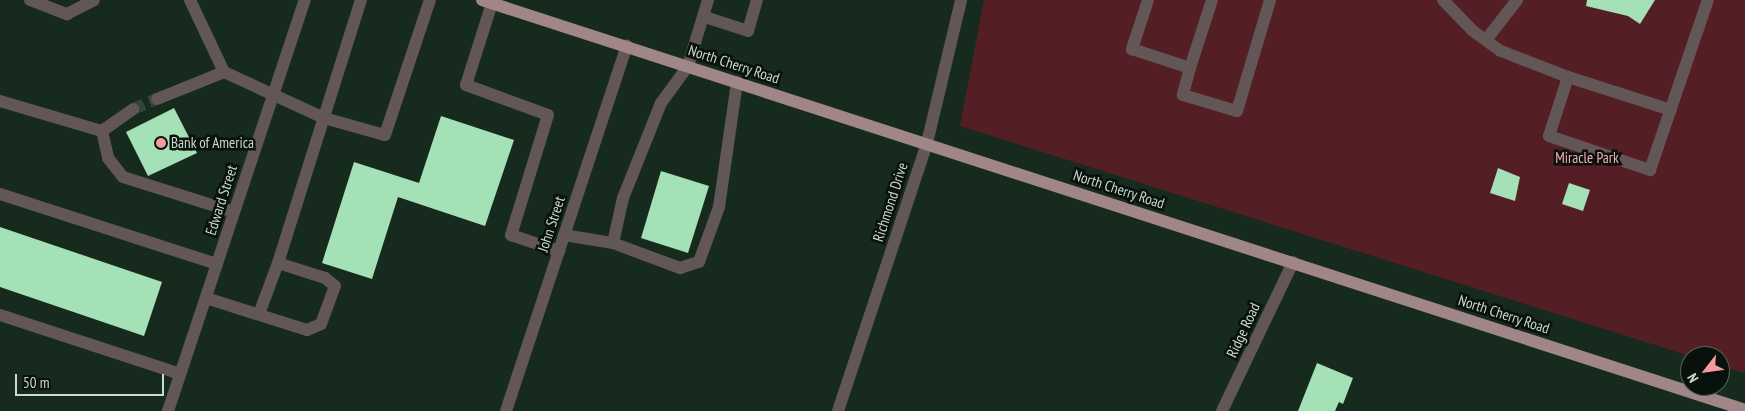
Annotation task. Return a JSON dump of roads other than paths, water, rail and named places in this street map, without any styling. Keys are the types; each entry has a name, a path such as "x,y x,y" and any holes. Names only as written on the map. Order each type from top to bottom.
{"main road":[{"name":"North Cherry Road","path":"487,2 927,143 1745,410"}],"street":[{"path":"30,0 66,14 94,0"},
{"path":"190,0 224,72 272,97 324,118 385,135 430,0"},
{"name":"Edward Street","path":"168,411 305,0"},
{"path":"259,314 278,263 362,0"},
{"path":"612,243 623,198 662,103 688,66 708,0"},
{"path":"704,17 748,31 757,0"},
{"name":"Richmond Drive","path":"838,411 927,143 961,0"},
{"path":"1148,0 1132,49 1190,68"},
{"path":"1212,0 1183,95 1237,111 1270,0"},
{"path":"1443,0 1486,40 1526,62 1671,110"},
{"path":"1486,40 1518,0"},
{"path":"1568,77 1549,136 1650,170 1708,0"},
{"path":"487,2 466,85 548,115 511,235 559,251"},
{"name":"John Street","path":"506,411 627,46"},
{"path":"157,99 224,72"},
{"path":"564,235 612,243 680,268 699,262 719,207 737,82"},
{"path":"0,101 102,131"},
{"path":"102,131 133,109"},
{"path":"102,131 108,158 113,169 123,176 234,212"},
{"path":"0,194 217,264"},
{"name":"Ridge Road","path":"1222,411 1293,262"},
{"path":"206,298 307,330 321,324 335,286 325,278 278,263"},
{"path":"0,315 180,374"}],"tunnel":[{"path":"133,109 157,99"}],"place":[{"name":"Bank of America","path":"161,143"}],"park label":[{"name":"Miracle Park","path":"1587,158"}]}
